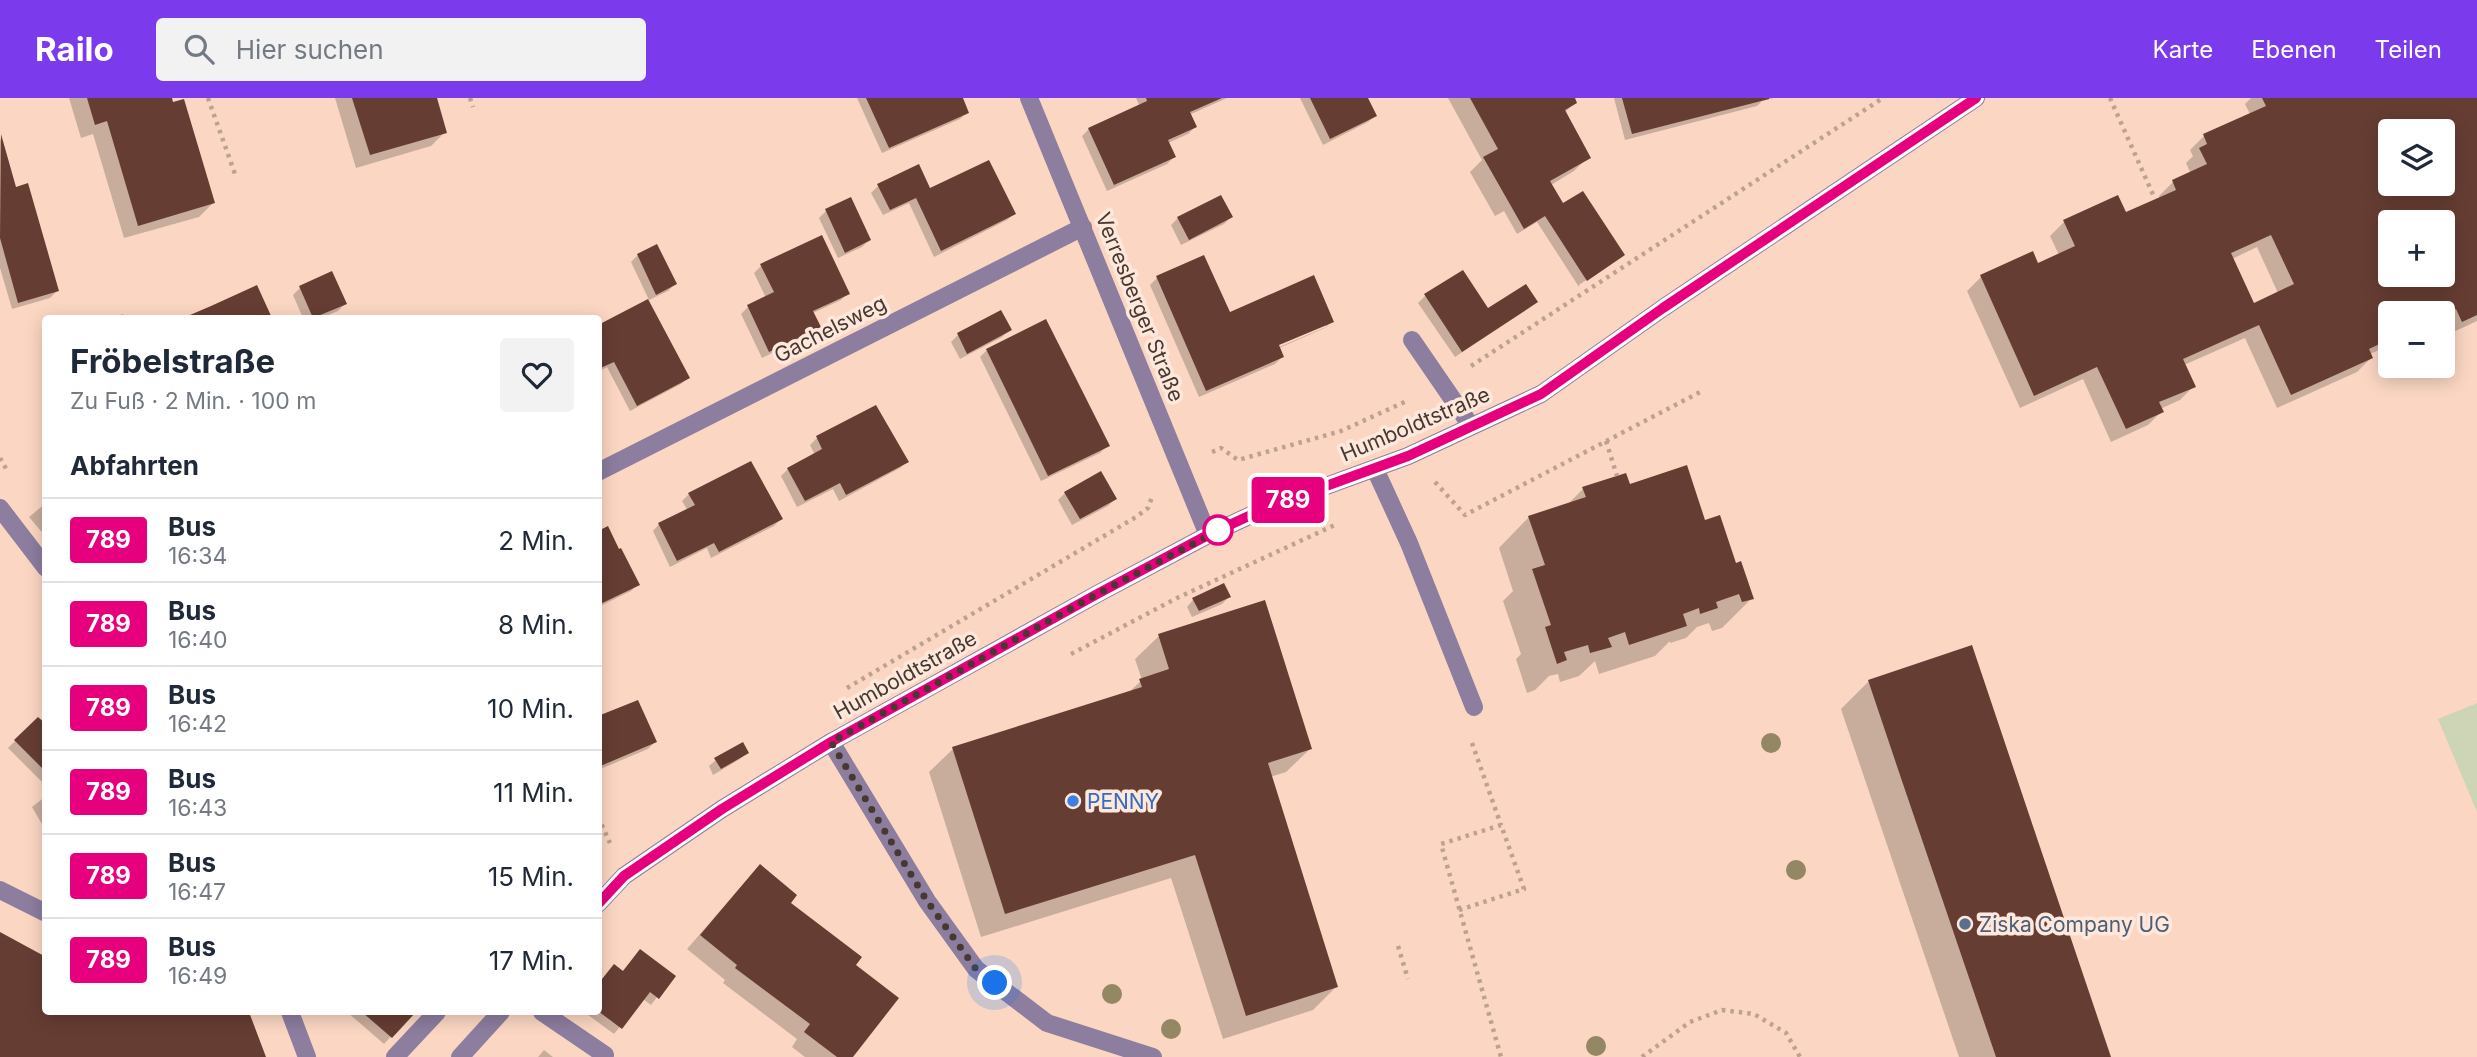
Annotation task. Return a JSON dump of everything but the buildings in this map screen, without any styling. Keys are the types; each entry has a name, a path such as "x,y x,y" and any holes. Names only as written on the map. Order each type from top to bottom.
{"street":[{"name":"Verresberger Straße","path":"1029,98 1208,535"},
{"name":"Humboldtstraße","path":"602,900 624,876 722,809 831,742 1208,535 1266,508 1408,456 1541,394 1663,308 1976,98"},
{"name":"Gachelsweg","path":"602,470 1083,227"},
{"path":"1412,340 1471,426"},
{"path":"1375,469 1474,707"},
{"path":"0,508 42,563"},
{"path":"831,742 927,901 976,969 1047,1023 1153,1057"},
{"path":"0,890 42,911"},
{"path":"291,1015 307,1057"},
{"path":"396,1057 434,1015"},
{"path":"460,1057 498,1015"},
{"path":"546,1015 605,1055"}],"path":[{"path":"208,98 235,174"},
{"path":"470,98 473,107"},
{"path":"1580,295 1883,98"},
{"path":"2110,98 2155,199"},
{"path":"1060,659 1177,598 1389,498 1435,482 1465,515 1702,391"},
{"path":"1606,441 1617,476"},
{"path":"845,689 1136,517 1148,508 1156,486"},
{"path":"1460,910 1524,889 1467,728 1474,707"},
{"path":"1501,825 1441,844 1501,1057"},
{"path":"1398,946 1408,979"},
{"path":"1642,1057 1690,1022 1722,1010 1754,1014 1786,1033 1800,1057"}],"green space":[{"path":"2477,703 2477,812 2438,719"}],"bus line":[{"name":"789","path":"602,900 624,876 722,809 831,742 1099,593 1208,535 1266,508 1408,456 1541,394 1663,308 1976,98"}],"place":[{"name":"PENNY","path":"1073,801"},
{"name":"Ziska Company UG","path":"1965,924"}],"route":[{"path":"995,983 976,969 927,901 831,742 1099,593 1227,526 1218,530"}]}
